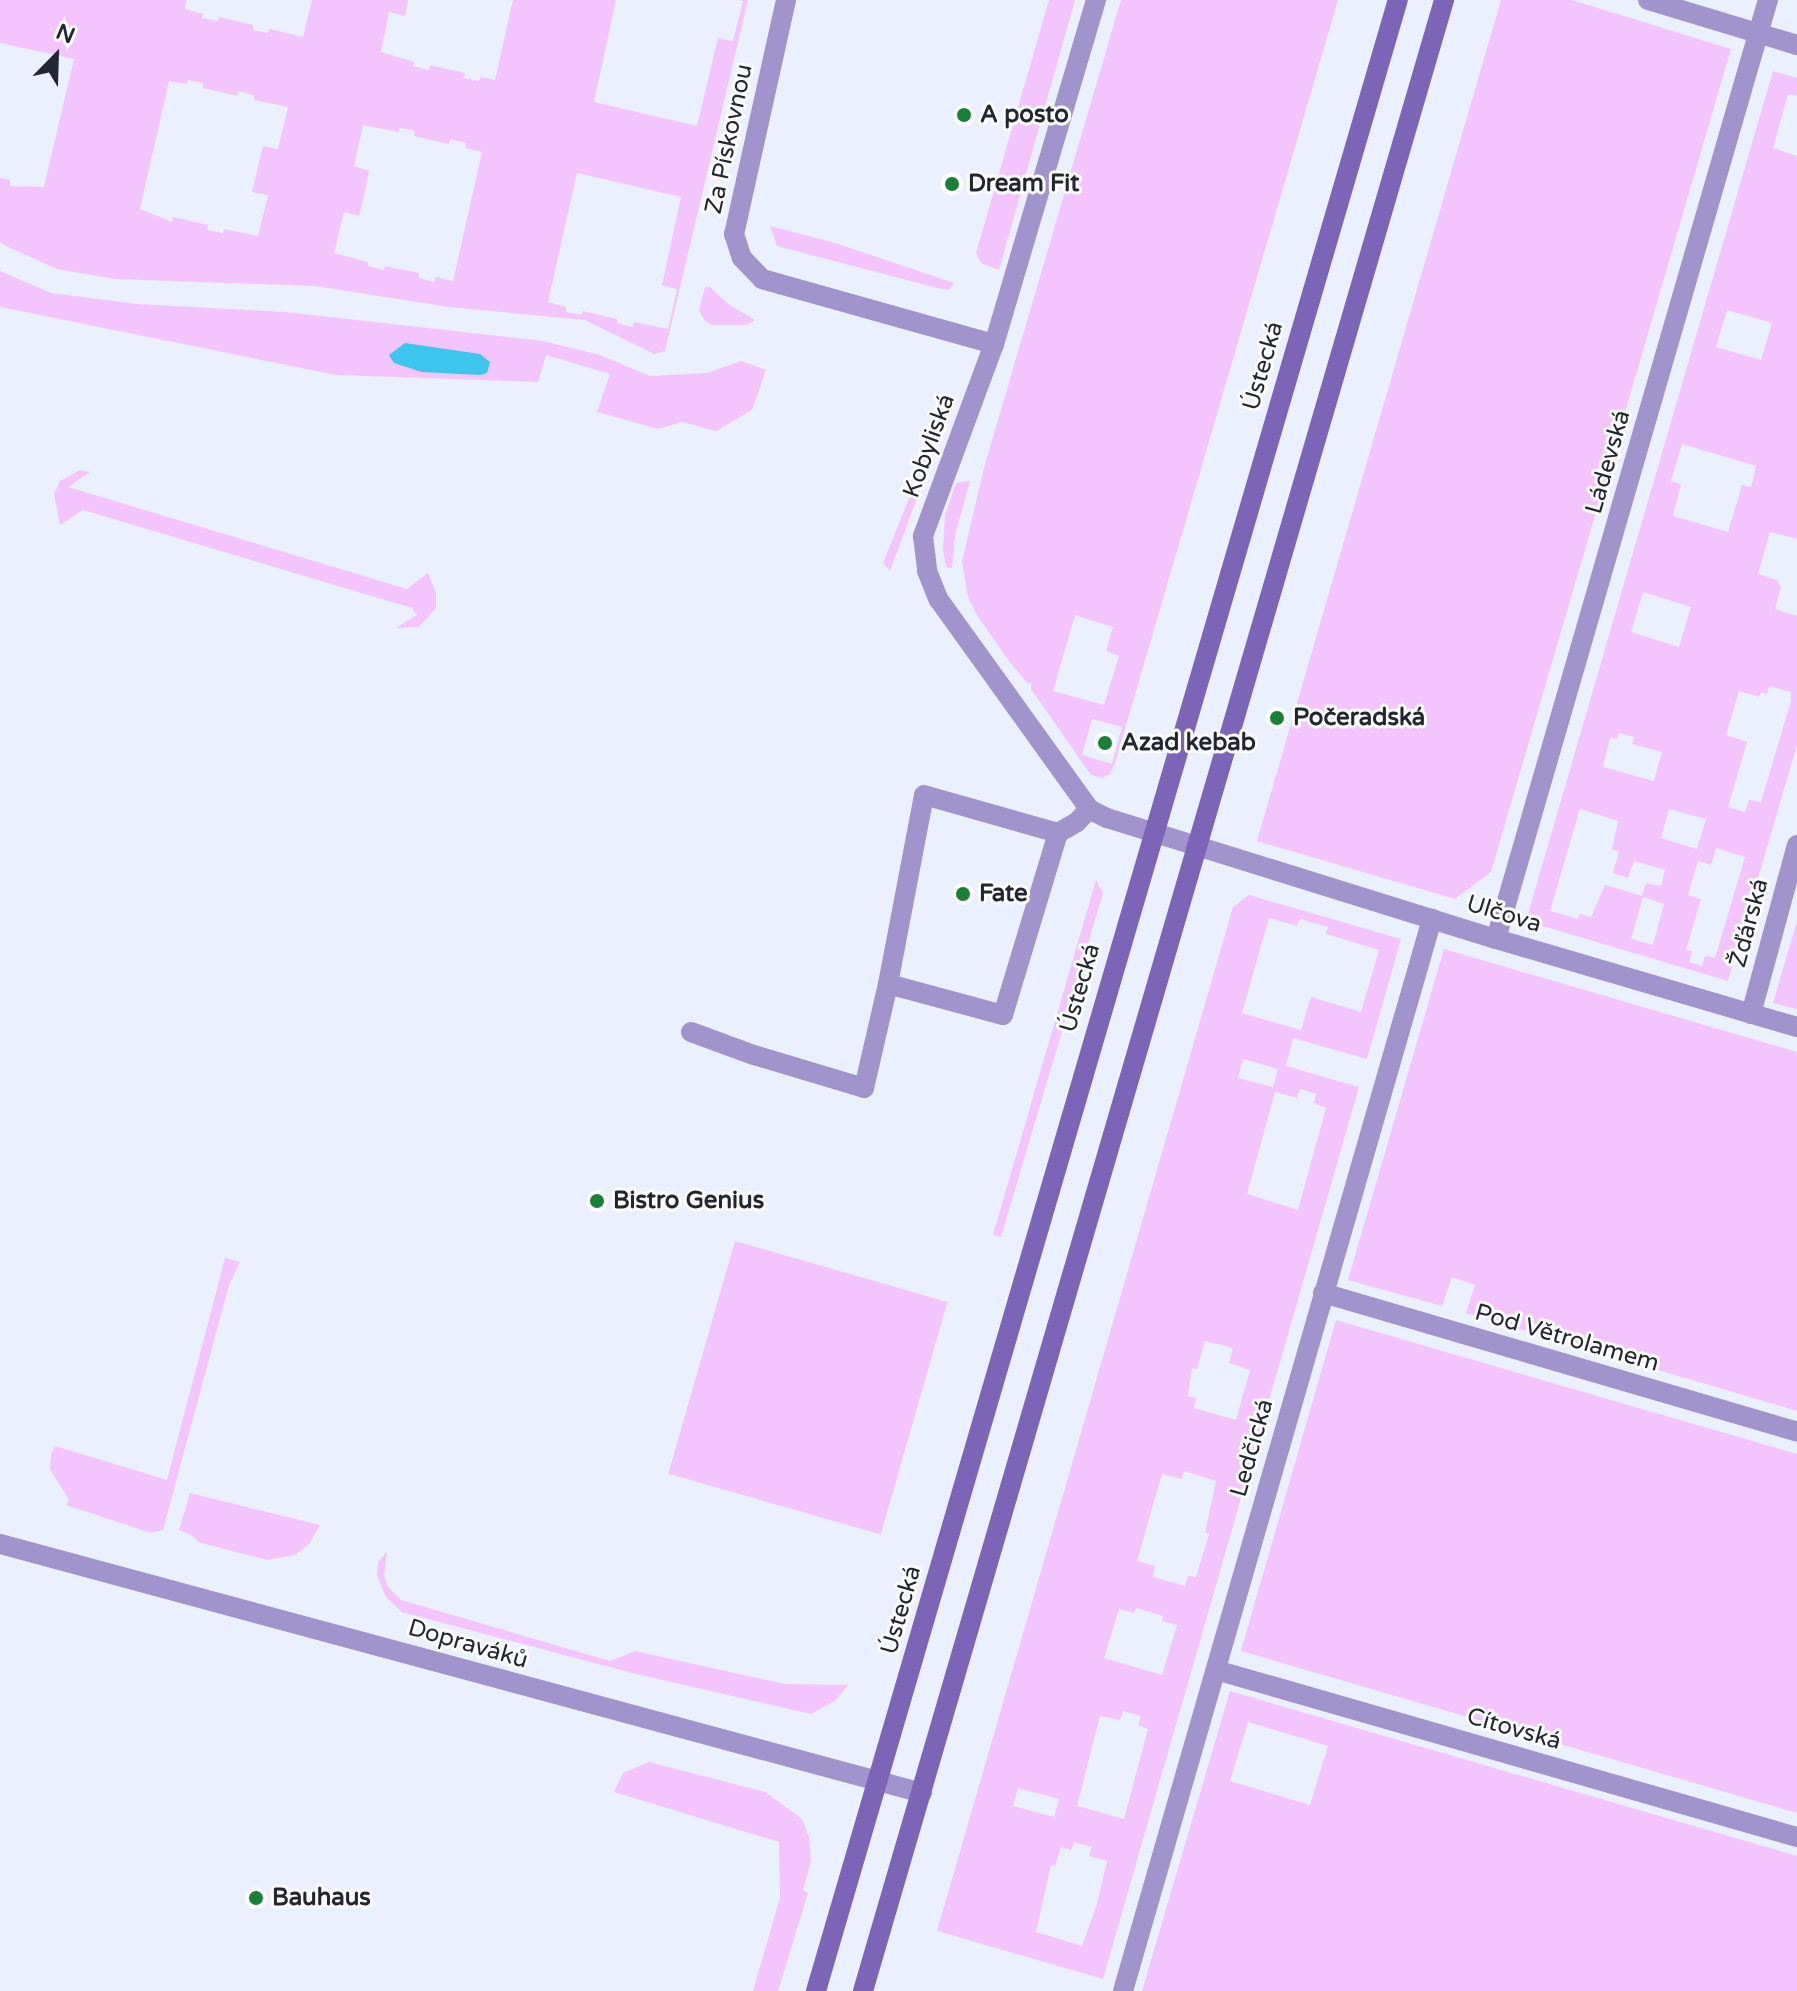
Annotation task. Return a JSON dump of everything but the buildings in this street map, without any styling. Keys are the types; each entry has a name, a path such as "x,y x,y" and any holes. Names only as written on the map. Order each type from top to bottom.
{"main road":[{"name":"Ústecká","path":"816,1991 1152,832 1398,0"},
{"path":"863,1991 1444,0"}],"street":[{"name":"Za Pískovnou","path":"786,0 734,234 742,258 762,279 994,344"},
{"name":"Kobyliská","path":"1089,809 939,600 927,571 923,536 994,344 1096,0"},
{"path":"1648,0 1797,45"},
{"name":"Ládevská","path":"1496,939 1768,0"},
{"path":"691,1032 768,1060 864,1088 888,984 924,795 1058,833"},
{"path":"888,984 1003,1015 1058,833 1077,822 1089,809 1152,832"},
{"name":"Ulčova","path":"1152,832 1496,939 1797,1027"},
{"name":"Žďárská","path":"1751,1014 1797,845"},
{"name":"Ledčická","path":"1123,1991 1432,919"},
{"name":"Pod Větrolamem","path":"1323,1293 1797,1432"},
{"name":"Dopraváků","path":"0,1544 922,1793"},
{"name":"Cítovská","path":"1216,1670 1797,1837"}],"shaded area":[{"path":"0,0 186,0 185,9 203,14 202,18 218,21 219,17 253,25 253,30 268,33 270,29 303,37 312,0 408,0 405,16 389,12 381,52 414,62 413,66 428,70 430,65 465,73 464,78 495,80 513,0 616,0 594,102 697,126 718,38 733,41 743,1 739,0 748,0 665,351 654,354 585,320 449,307 315,286 115,279 57,269 6,246 0,242 0,178 10,180 10,186 44,187 74,59 0,43","holes":["188,80 203,83 203,88 237,96 239,91 254,95 254,100 288,107 278,149 263,146 252,192 268,195 258,236 224,229 223,233 207,230 208,225 173,217 172,222 140,209 169,81 187,84","363,125 398,132 400,128 415,131 414,136 449,144 450,139 466,143 465,148 482,152 453,281 436,277 434,282 419,278 419,273 385,266 383,270 368,266 368,262 334,253 344,212 359,216 365,192 369,171 354,166","577,173 681,197 662,285 677,289 668,329 634,322 632,327 617,323 617,319 583,311 581,315 566,312 566,307 548,302"]},
{"path":"1049,0 1075,0 999,270 981,263 976,253"},
{"path":"1121,0 1338,0 1115,763 1110,774 1102,778 1091,775 1031,689 1031,682 1028,684 1006,657 968,597 962,562 984,468","holes":["1075,615 1113,627 1106,651 1119,656 1104,705 1053,691","1092,719 1122,727 1112,764 1082,755"]},
{"path":"1501,0 1572,0 1731,49 1491,872 1455,899 1257,841"},
{"path":"1773,71 1797,78 1797,96 1788,94 1773,148 1797,156 1797,539 1770,532 1758,574 1777,580 1781,587 1775,609 1797,616 1797,745 1728,981 1526,921","holes":["1727,310 1772,323 1761,360 1716,347","1682,444 1756,466 1751,487 1742,485 1728,532 1673,516 1681,484 1671,481","1643,592 1691,607 1679,647 1631,632","1769,686 1791,692 1791,701 1761,802 1749,800 1745,812 1728,807 1747,742 1726,735 1739,691 1759,697 1761,692 1767,694","1619,733 1634,737 1632,744 1662,752 1654,781 1603,767 1610,738 1617,739","1580,809 1618,821 1612,849 1619,852 1613,873 1628,878 1634,861 1665,870 1661,886 1646,883 1642,896 1605,885 1591,917 1580,914 1578,919 1550,911","1669,809 1706,819 1697,849 1661,838","1716,848 1745,857 1715,958 1705,956 1702,966 1689,962 1692,951 1686,950 1701,899 1688,895 1698,861 1711,865","1643,897 1664,904 1653,945 1631,939"]},
{"path":"770,226 835,243 954,283 949,290 941,289 777,246"},
{"path":"0,271 51,293 137,304 285,312 543,341 600,355 650,376 707,373 741,361 766,370 752,410 716,431 682,422 658,429 597,412 610,374 546,355 538,382 336,375 0,307"},
{"path":"705,287 710,287 728,304 755,320 747,325 712,325 705,321 699,310"},
{"path":"929,449 935,449 890,571 883,563"},
{"path":"80,470 90,472 68,487 407,589 428,573 436,593 436,608 419,627 396,628 417,615 412,608 83,510 60,525 54,494 60,481"},
{"path":"970,481 955,536 952,568 946,567 943,550 945,515 956,483"},
{"path":"1096,880 1103,893 1001,1237 993,1235"},
{"path":"1249,895 1401,939 1367,1059 1293,1038 1286,1066 1359,1087 1103,1979 937,1931 1233,907","holes":["1269,918 1297,926 1300,919 1328,927 1326,934 1379,950 1361,1012 1311,997 1301,1030 1242,1013","1243,1059 1278,1069 1273,1087 1238,1078","1300,1089 1316,1094 1314,1103 1326,1108 1298,1210 1247,1194 1275,1092 1297,1098","1205,1341 1233,1348 1229,1363 1250,1370 1236,1420 1194,1408 1196,1398 1188,1396 1192,1368 1197,1369","1184,1471 1216,1481 1205,1532 1209,1534 1196,1577 1188,1576 1185,1586 1153,1577 1155,1566 1137,1561 1162,1474 1182,1479","1136,1608 1163,1616 1162,1621 1177,1625 1162,1675 1104,1658 1119,1609 1134,1613","1123,1711 1141,1716 1138,1725 1148,1729 1124,1819 1077,1806 1100,1716 1120,1720","1018,1788 1059,1799 1054,1817 1013,1806","1074,1842 1092,1847 1089,1856 1107,1861 1097,1904 1082,1946 1036,1932 1051,1865 1055,1866 1061,1847 1071,1850"]},
{"path":"1797,921 1797,1009 1773,1003"},
{"path":"1444,949 1797,1052 1797,1411 1466,1313 1475,1285 1452,1277 1442,1306 1348,1280"},
{"path":"735,1241 947,1302 881,1535 668,1474"},
{"path":"225,1258 240,1262 229,1285 163,1530 151,1533 66,1505 69,1500 50,1469 55,1446 167,1480"},
{"path":"1336,1320 1797,1454 1797,1813 1241,1651"},
{"path":"190,1493 320,1525 309,1544 295,1555 267,1560 198,1542 193,1536 179,1530"},
{"path":"387,1552 384,1576 388,1587 401,1600 610,1661 635,1651 785,1684 848,1685 835,1701 811,1714 632,1673 402,1612 386,1597 377,1575 378,1562"},
{"path":"1230,1691 1797,1856 1797,1991 1142,1991","holes":["1248,1722 1328,1746 1310,1805 1230,1781"]},
{"path":"649,1762 765,1792 802,1819 809,1837 811,1861 803,1890 808,1893 778,1991 753,1991 780,1898 779,1842 614,1792 623,1773"}],"water":[{"path":"405,343 480,354 490,362 487,373 422,372 394,363 389,355"}],"place":[{"name":"A posto","path":"964,115"},
{"name":"Dream Fit","path":"952,184"},
{"name":"Počeradská","path":"1277,718"},
{"name":"Azad kebab","path":"1105,743"},
{"name":"Fate","path":"963,894"},
{"name":"Bistro Genius","path":"597,1201"},
{"name":"Bauhaus","path":"256,1898"}]}
